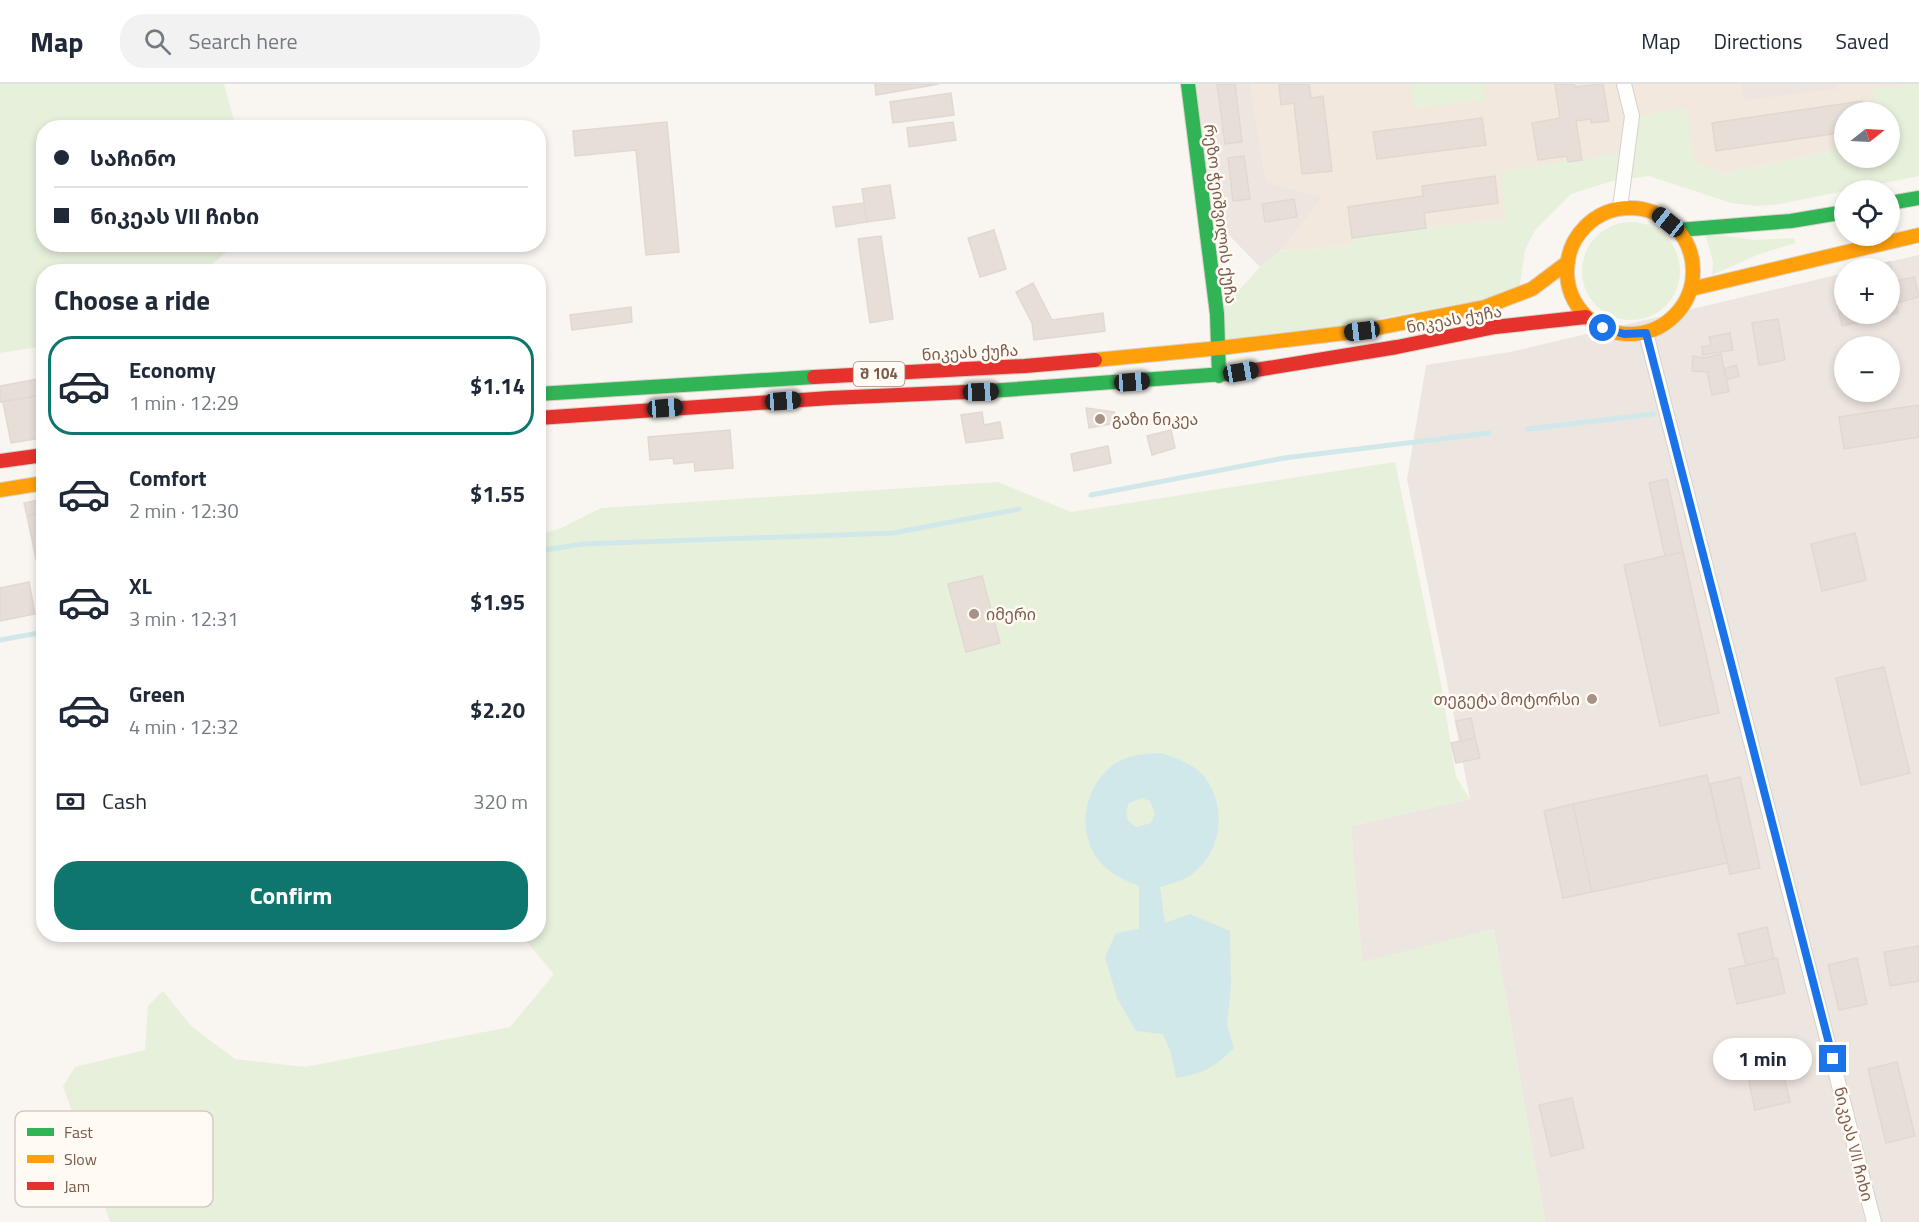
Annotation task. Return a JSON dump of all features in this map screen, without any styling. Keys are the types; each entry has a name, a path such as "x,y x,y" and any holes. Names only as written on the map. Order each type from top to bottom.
{"main road":[{"name":"რეზო ჭეიშვილის ქუჩა","path":"1188,84 1220,348 1218,376"},
{"path":"1900,201 1919,198"},
{"path":"1620,208 1640,208 1659,214 1678,230 1689,246 1694,267 1691,289 1682,309 1674,317 1666,324 1646,333 1624,334 1603,328 1586,317 1574,301 1568,282 1568,262 1574,243 1585,226 1601,214 1620,208"},
{"path":"1678,230 1791,221 1834,214"},
{"path":"1691,289 1919,235"},
{"name":"ნიკეას ქუჩა","path":"546,393 1025,366 1220,348 1372,329 1485,307 1532,289 1568,262"},
{"name":"ნიკეას ქუჩა","path":"546,417 759,402 1024,390 1218,376 1397,347 1495,327 1586,317"},
{"path":"0,461 36,456"},
{"path":"0,489 36,484"}],"street":[{"path":"1620,208 1632,116 1624,84"},
{"name":"ნიკეას VII ჩიხი","path":"1646,333 1874,1222"}],"shaded area":[{"path":"1194,84 1250,84 1266,182 1322,197 1280,251 1260,267 1213,219"},
{"path":"1250,84 1741,84 1743,99 1837,88 1836,84 1918,84 1873,89 1875,102 1834,102 1834,150 1722,174 1695,163 1627,152 1507,219 1359,234 1349,246 1280,251 1321,197 1266,182"},
{"path":"1741,84 1836,84 1837,89 1743,100"},
{"path":"1919,255 1919,1222 1545,1222 1494,929 1362,963 1351,826 1470,799 1407,479 1426,365 1510,352 1834,276 1834,324 1900,324 1900,259"}],"green space":[{"path":"0,84 224,84 234,120 36,120 36,252 227,252 212,264 36,264 36,347 0,353"},
{"path":"1411,84 1483,84 1485,100 1414,109"},
{"path":"1919,84 1919,176 1899,180 1834,180 1834,193 1758,206 1731,203 1649,176 1612,181 1571,194 1535,230 1525,250 1520,284 1523,292 1220,348 1217,314 1260,267 1280,251 1349,246 1359,234 1506,219 1500,171 1627,152 1632,116 1687,108 1695,163 1722,174 1834,150 1834,168 1900,168 1900,102 1874,102 1872,89"},
{"path":"1631,222 1650,226 1665,237 1676,252 1680,271 1676,290 1665,305 1650,316 1631,320 1612,316 1597,305 1586,290 1582,271 1586,252 1597,237 1612,226"},
{"path":"1705,233 1754,240 1794,238 1795,243 1757,255 1712,275 1713,262"},
{"path":"1395,462 1441,684 1456,777 1470,799 1351,826 1362,962 1494,929 1545,1222 110,1222 105,1207 213,1207 213,1111 72,1111 63,1086 75,1067 145,1050 148,1006 163,991 191,1026 235,1059 305,1067 510,1027 554,974 527,942 546,942 546,533 561,528 601,508 998,482 1071,512"}],"water":[{"path":"1161,753 1188,764 1202,774 1215,797 1219,823 1213,849 1197,870 1180,881 1160,887 1165,923 1190,914 1230,931 1231,984 1227,1025 1234,1048 1208,1069 1176,1078 1171,1053 1163,1034 1136,1031 1117,998 1105,957 1116,933 1139,929 1139,886 1116,875 1103,865 1088,840 1086,826 1086,811 1090,797 1096,784 1105,773 1116,763 1127,758","holes":["1142,798 1150,801 1155,814 1151,823 1137,827 1130,823 1127,817 1129,803"]}],"building":[{"path":"875,84 939,84 876,95"},
{"path":"1217,84 1235,84 1242,142 1225,144"},
{"path":"1279,84 1309,84 1311,98 1323,96 1332,171 1302,174 1294,103 1281,105"},
{"path":"1555,84 1574,84 1575,87 1603,84 1609,121 1591,123 1591,119 1576,121 1582,160 1568,162 1567,156 1538,160 1532,123 1560,118"},
{"path":"951,93 954,115 893,123 890,102"},
{"path":"1834,105 1834,134 1716,151 1712,123"},
{"path":"1482,118 1486,145 1377,159 1373,132"},
{"path":"667,122 679,252 646,255 636,150 575,156 573,131"},
{"path":"953,122 956,140 909,147 907,128"},
{"path":"1244,156 1250,199 1233,201 1228,158"},
{"path":"1495,176 1498,203 1424,213 1426,228 1352,238 1348,207 1423,196 1422,186"},
{"path":"890,185 895,218 867,222 862,189"},
{"path":"1294,199 1297,217 1265,222 1262,204"},
{"path":"864,203 867,222 836,227 833,207"},
{"path":"994,230 1006,269 980,277 968,238"},
{"path":"881,236 893,319 870,323 858,239"},
{"path":"1914,277 1919,297 1900,302 1900,280"},
{"path":"1033,283 1052,320 1103,313 1105,331 1034,340 1032,323 1016,292"},
{"path":"631,307 632,322 572,330 570,315"},
{"path":"1778,319 1785,360 1759,365 1752,323"},
{"path":"1730,333 1733,350 1703,355 1702,347 1711,345 1709,337"},
{"path":"1721,354 1729,392 1712,395 1707,372 1692,371 1693,356 1704,358"},
{"path":"1736,365 1739,376 1727,380 1724,369"},
{"path":"36,379 36,396 0,402 0,386"},
{"path":"35,396 36,439 11,443 3,402"},
{"path":"1919,405 1919,437 1844,449 1839,417"},
{"path":"1086,408 1114,412 1117,423 1089,428"},
{"path":"982,412 984,425 1000,422 1003,438 966,443 961,415"},
{"path":"730,430 733,468 695,471 694,462 674,464 673,458 650,460 648,437"},
{"path":"1171,430 1175,448 1152,455 1147,436"},
{"path":"1108,446 1111,463 1074,471 1071,454"},
{"path":"1667,479 1683,552 1665,556 1649,483"},
{"path":"36,501 36,514 27,516 24,503"},
{"path":"36,514 36,558 27,516"},
{"path":"1855,533 1866,580 1822,591 1811,544"},
{"path":"1683,552 1719,713 1660,726 1624,565"},
{"name":"იმერი","path":"982,576 1000,643 966,652 948,584"},
{"path":"29,582 35,614 0,621 0,588"},
{"path":"1884,667 1910,773 1861,785 1836,678"},
{"path":"1471,718 1475,738 1461,741 1456,721"},
{"path":"1475,738 1480,758 1456,763 1451,743"},
{"path":"1707,775 1727,863 1592,892 1573,804"},
{"path":"1740,777 1760,868 1730,874 1710,784"},
{"path":"1573,804 1592,892 1563,898 1544,811"},
{"path":"1767,927 1774,959 1746,965 1738,934"},
{"path":"1919,946 1919,981 1890,986 1884,952"},
{"path":"1777,958 1785,993 1737,1004 1729,969"},
{"path":"1857,958 1867,1004 1839,1010 1828,965"},
{"path":"1779,1055 1790,1102 1755,1110 1745,1063"},
{"path":"1897,1062 1915,1136 1886,1143 1868,1069"},
{"path":"1572,1098 1584,1148 1551,1156 1539,1105"}],"waterway":[{"path":"1528,429 1653,414"},
{"path":"1091,495 1284,458 1489,433"},
{"path":"546,550 583,544 893,533 1019,509"},
{"path":"0,640 36,633"}],"traffic: fast":[{"path":"1188,84 1217,314 1219,376"},
{"path":"1900,201 1919,198"},
{"path":"1678,230 1791,221 1834,214"},
{"path":"989,391 1238,373"},
{"path":"546,394 814,377"}],"traffic: slow":[{"path":"1630,208 1654,213 1675,226 1688,247 1693,271 1688,295 1675,316 1654,329 1630,334 1606,329 1585,316 1572,295 1567,271 1572,247 1585,226 1606,213 1630,208"},
{"path":"1691,289 1919,235"},
{"path":"1095,360 1362,331 1485,307 1532,289 1568,262"},
{"path":"0,490 36,484"}],"traffic: jam":[{"path":"1238,373 1397,347 1495,327 1586,317"},
{"path":"814,377 1095,360"},
{"path":"546,417 830,398 989,391"},
{"path":"0,461 36,456"}],"place":[{"name":"გაზი ნიკეა","path":"1100,419"},
{"name":"იმერი","path":"974,614"},
{"name":"თეგეტა მოტორსი","path":"1592,699"}],"route":[{"path":"1603,328 1624,334 1646,333 1833,1059"}]}
